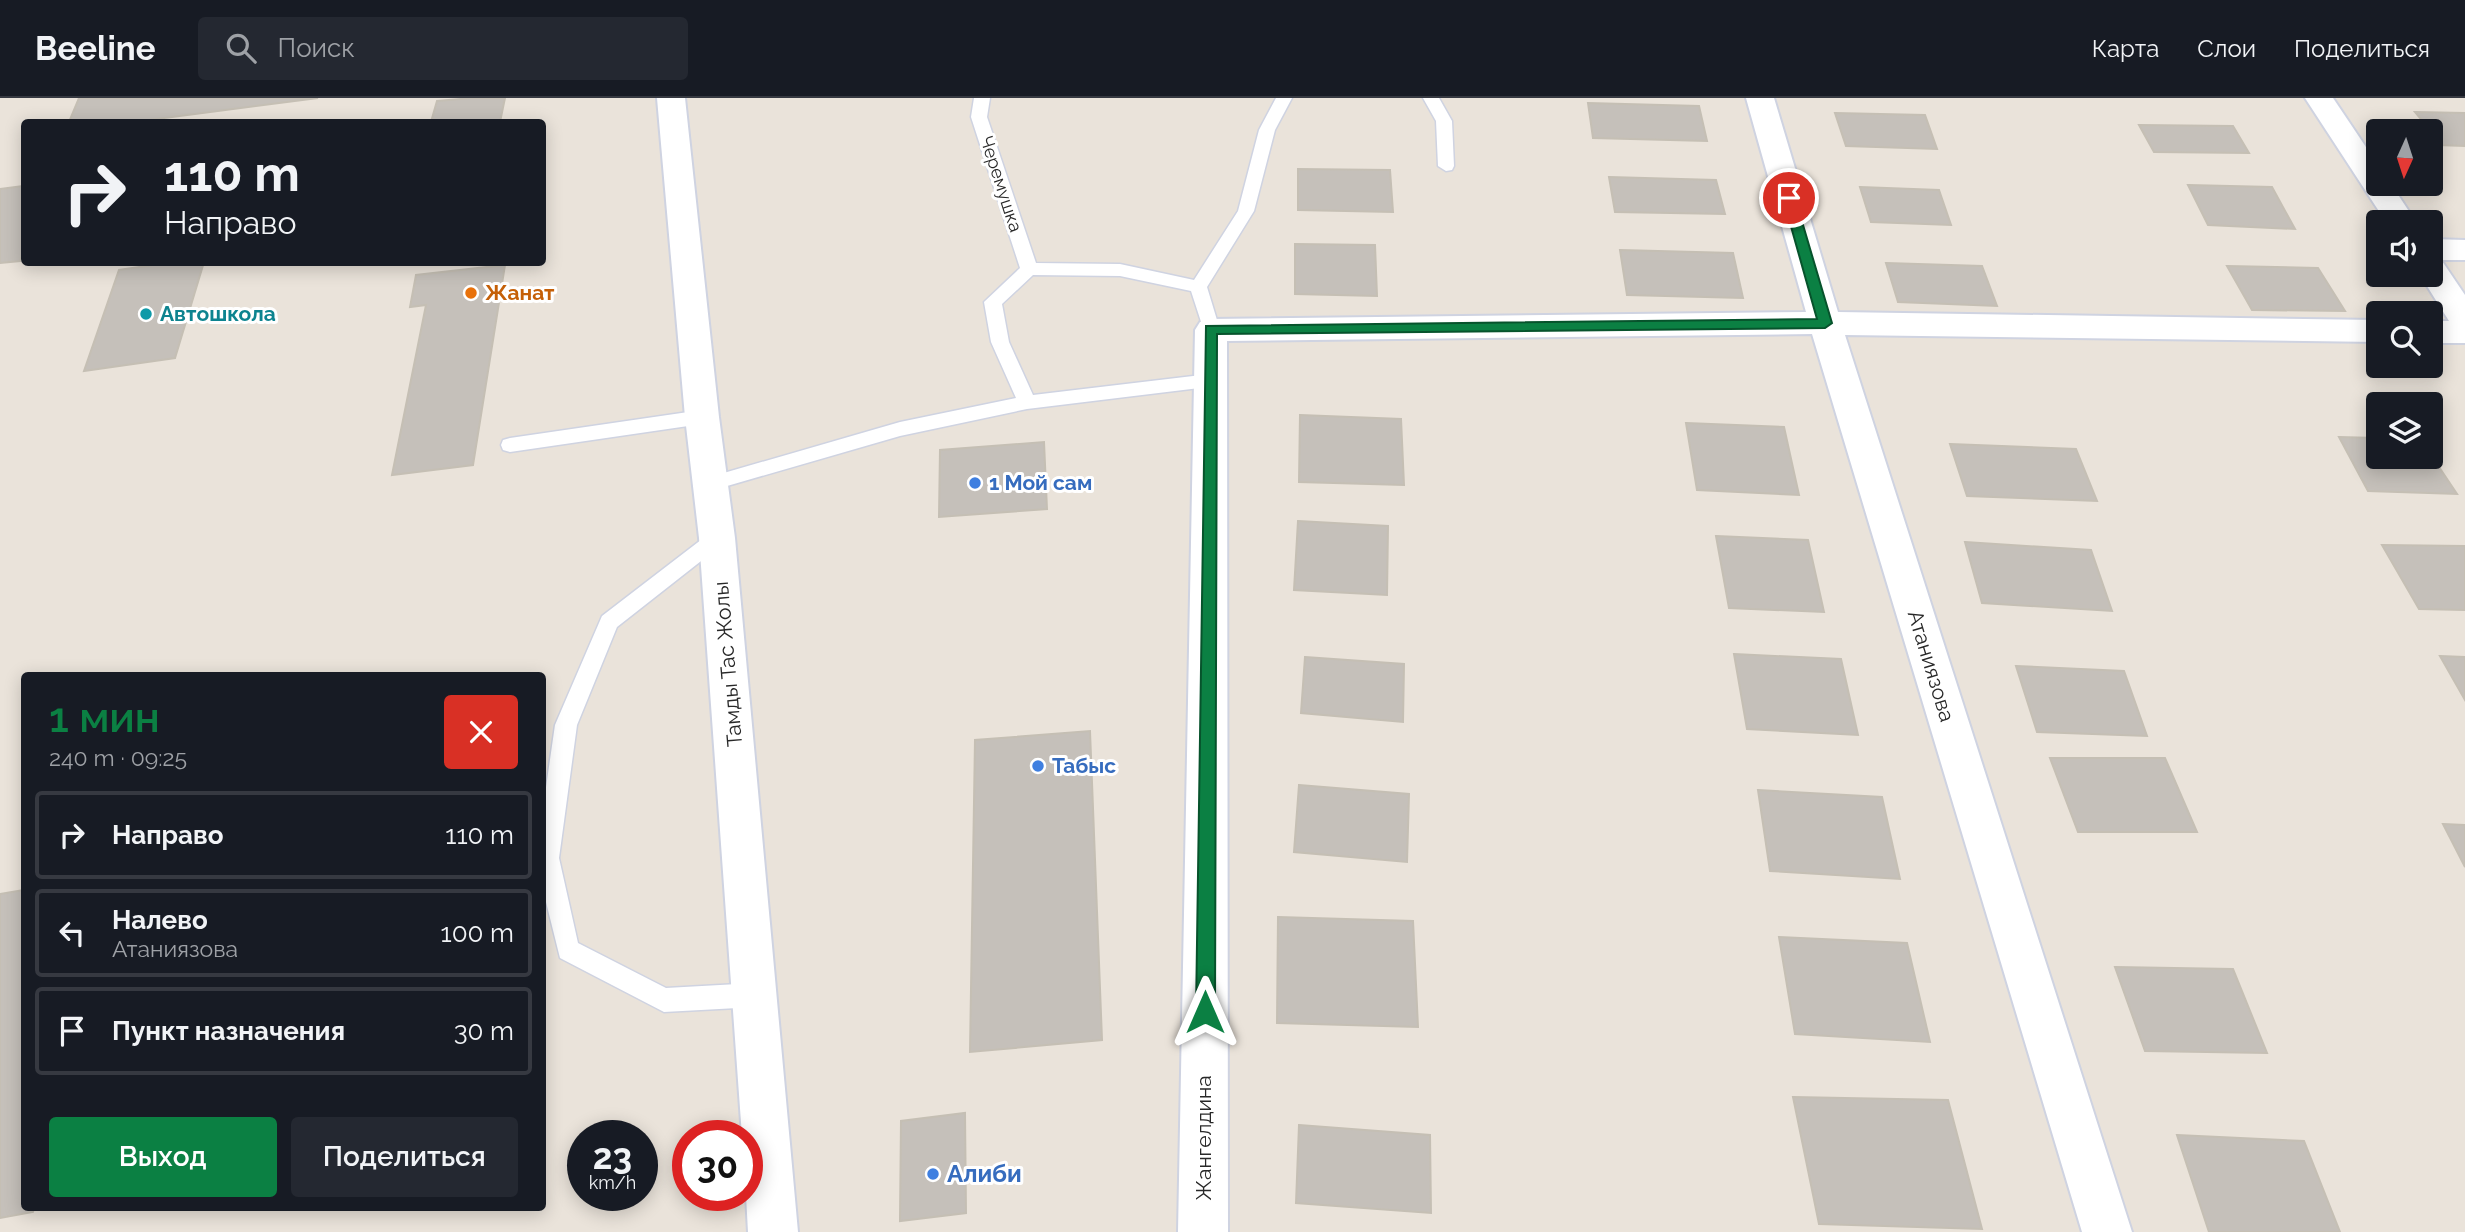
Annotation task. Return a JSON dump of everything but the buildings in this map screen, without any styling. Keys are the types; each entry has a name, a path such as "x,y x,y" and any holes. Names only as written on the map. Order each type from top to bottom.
{"street":[{"name":"Тамды Тас Жолы","path":"671,98 702,417 717,538 774,1232"},
{"name":"Атаниязова","path":"1760,98 1825,323 2107,1232"},
{"path":"2319,98 2393,210"},
{"path":"2443,249 2465,250"},
{"path":"2443,286 2465,320"},
{"path":"1211,330 1825,323 2366,331"},
{"name":"Жангелдина","path":"1203,1232 1211,330"},
{"path":"2443,332 2465,332"}],"lane":[{"name":"Черемушка","path":"982,98 979,117 1029,269"},
{"path":"1211,330 1198,287 1246,211 1267,130 1284,98"},
{"path":"1431,98 1444,121 1446,166"},
{"path":"1027,401 1000,342 993,302 1029,269 1120,270 1198,287"},
{"path":"710,484 900,429 1027,401 1210,381"},
{"path":"510,445 702,417"},
{"path":"717,538 609,622 566,724 548,858 568,950 664,1000 756,995"}],"place":[{"name":"Жанат","path":"471,293"},
{"name":"Автошкола","path":"146,314"},
{"name":"1 Мой сам","path":"975,483"},
{"name":"Табыс","path":"1038,766"},
{"name":"Алиби","path":"933,1174"}],"route":[{"path":"1205,1012 1211,330 1825,323 1789,198"}]}
